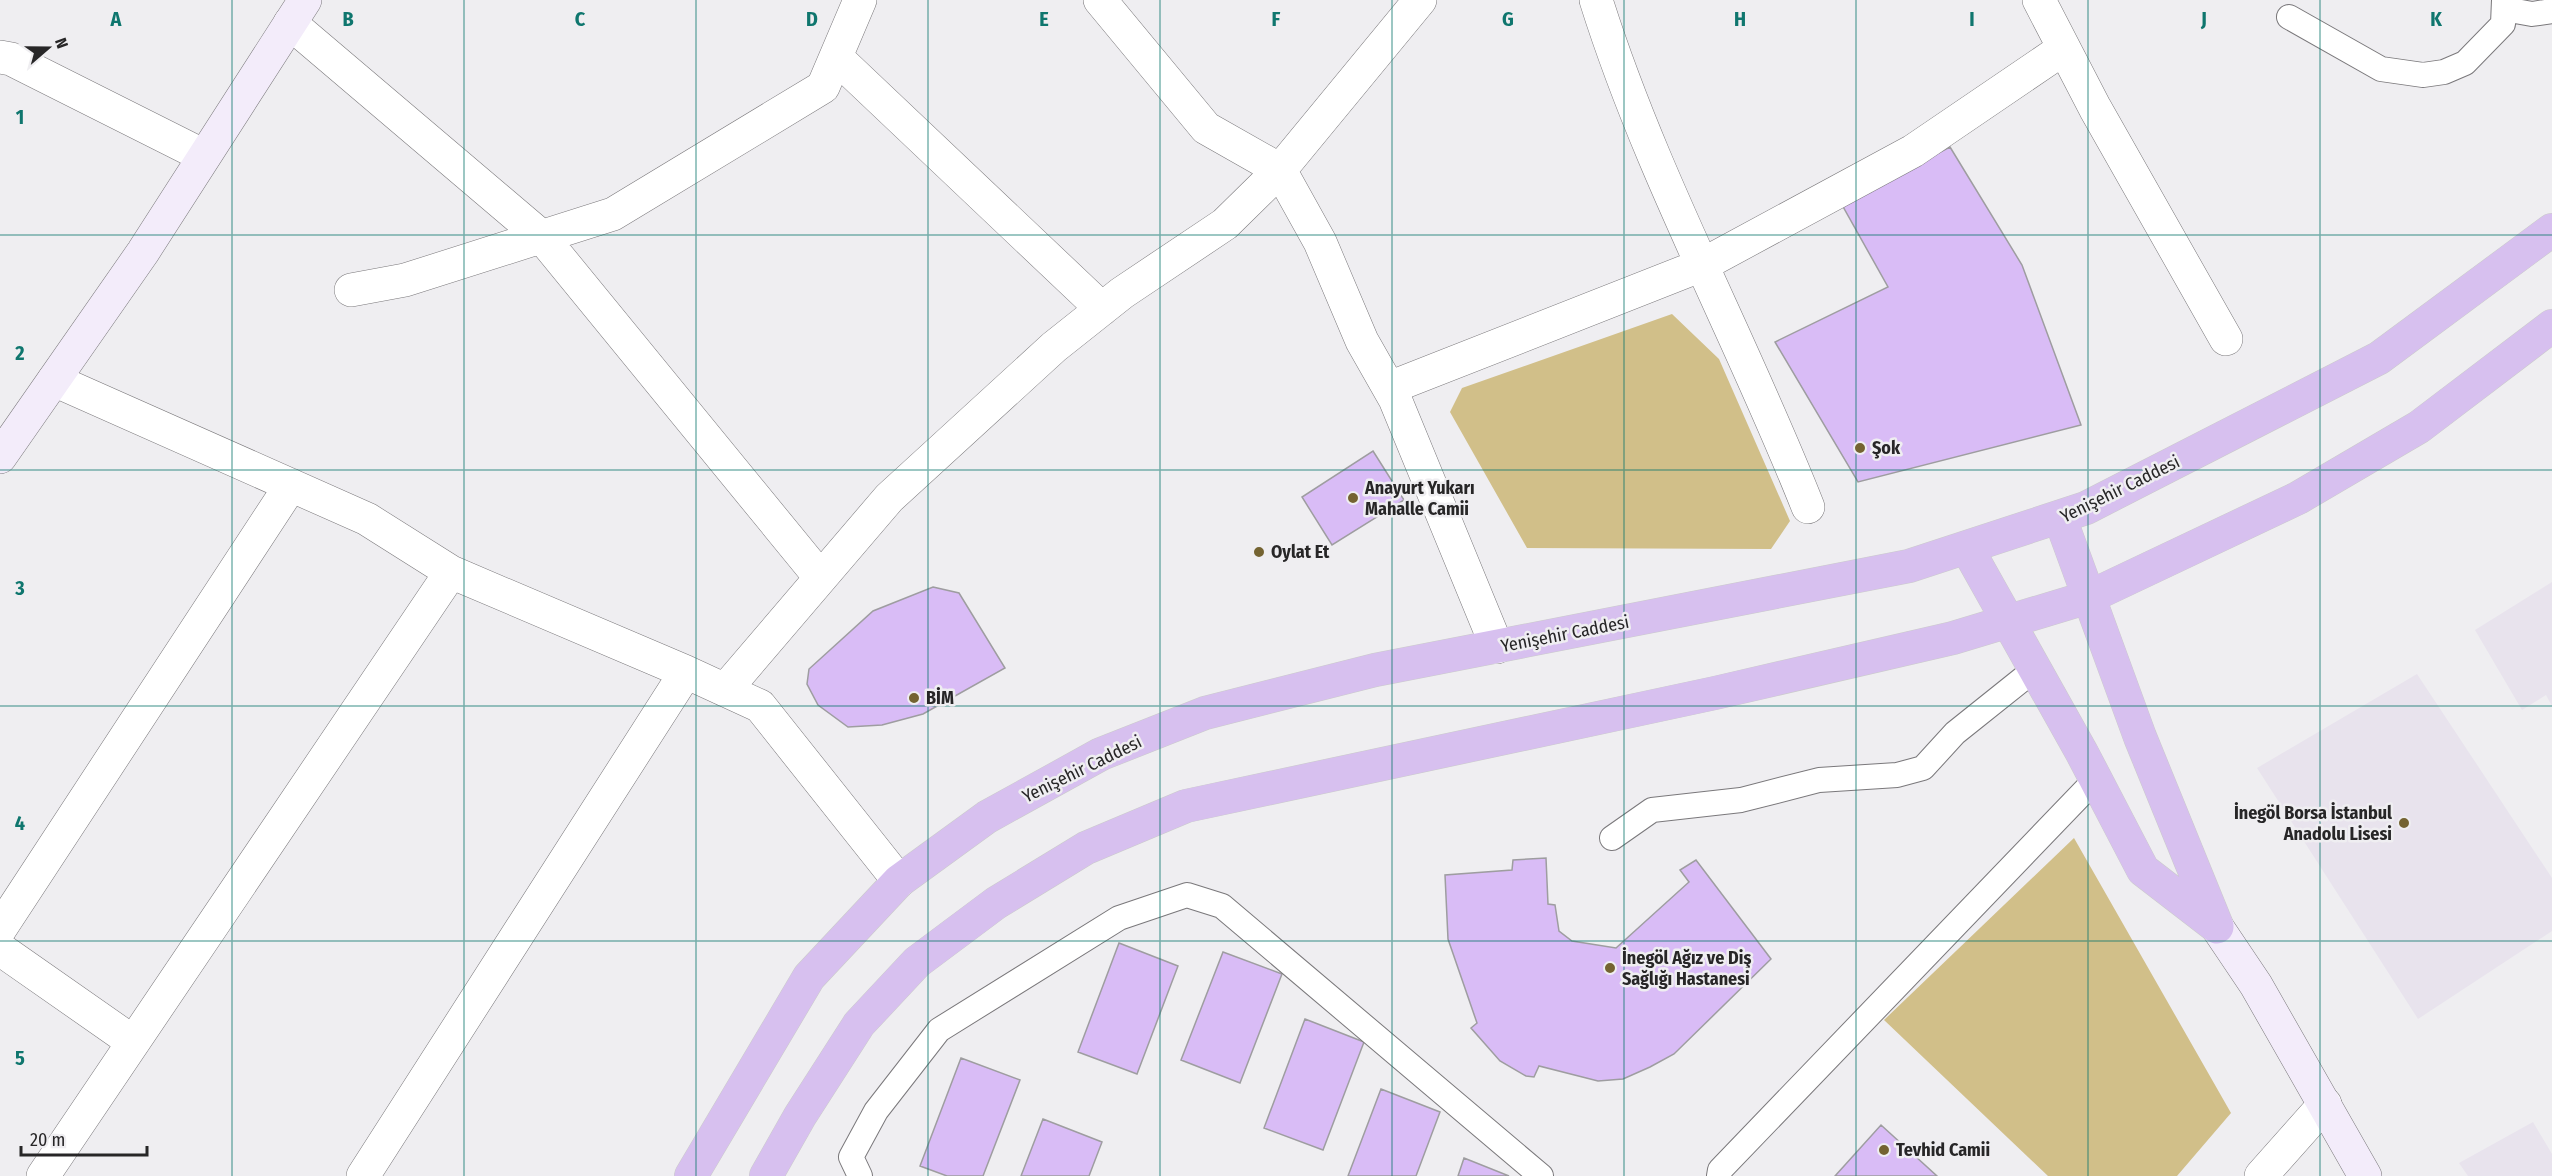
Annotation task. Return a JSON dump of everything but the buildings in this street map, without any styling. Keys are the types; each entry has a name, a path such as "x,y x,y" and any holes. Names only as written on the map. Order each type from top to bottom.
{"highway":[{"name":"Yenişehir Caddesi","path":"692,1176 809,977 899,881 987,817 1101,754 1205,713 1375,670 1909,566 2061,518 2086,508 2379,358 2552,230"},
{"path":"766,1176 800,1116 859,1024 918,962 996,903 1086,848 1186,806 1715,693 1953,638 2089,597 2298,498 2419,427 2552,326"},
{"path":"2061,518 2140,737 2217,927"},
{"path":"1967,548 2096,779 2143,870 2217,927"}],"street":[{"path":"351,290 405,280 613,214 823,87 860,0"},
{"path":"1100,0 1206,128 1280,170 1320,242 1362,341 1389,388 1446,517 1497,647"},
{"path":"725,690 889,498 1054,347 1102,309 1225,224 1280,170 1420,0"},
{"path":"1596,0 1609,42 1702,265 1808,507"},
{"path":"2038,0 2063,49 2226,339"},
{"path":"0,457 143,252 298,12 542,237 820,577"},
{"path":"1389,388 1702,265 1913,151 2063,49"},
{"path":"0,57 11,59 204,156"},
{"path":"837,58 1102,309"},
{"path":"54,380 367,519 451,572 760,706 899,881"},
{"path":"0,929 291,485"},
{"path":"43,1176 451,572"},
{"path":"363,1176 686,672"},
{"path":"2217,927 2256,985 2365,1176"},
{"path":"0,949 134,1042"},
{"path":"2261,1176 2325,1104"}],"lane":[{"path":"2289,17 2381,69 2423,75 2444,72 2465,63 2503,24 2504,5 2532,14 2552,11"},
{"path":"1612,838 1652,810 1741,801 1819,780 1897,775 1923,768 1955,733 2035,669"},
{"path":"1719,1176 1720,1170 2096,779"},
{"path":"860,1176 851,1157 876,1111 939,1030 1119,918 1188,895 1222,906 1541,1176"}],"shaded area":[{"path":"1672,314 1719,359 1790,521 1771,549 1527,548 1450,412 1462,388"},
{"path":"2552,582 2552,706 2546,695 2522,710 2475,630"},
{"name":"İnegöl Borsa İstanbul Anadolu Lisesi","path":"2417,674 2552,878 2552,931 2418,1019 2257,768"},
{"path":"2074,838 2231,1113 2177,1176 2048,1176 1884,1020"},
{"path":"2533,1122 2552,1154 2552,1176 2468,1176 2459,1163"}],"place":[{"name":"Şok","path":"1860,448"},
{"name":"Anayurt Yukarı Mahalle Camii","path":"1353,498"},
{"name":"Oylat Et","path":"1259,552"},
{"name":"BİM","path":"914,698"},
{"name":"İnegöl Borsa İstanbul Anadolu Lisesi","path":"2404,823"},
{"name":"İnegöl Ağız ve Diş Sağlığı Hastanesi","path":"1610,968"},
{"name":"Tevhid Camii","path":"1884,1150"}]}
